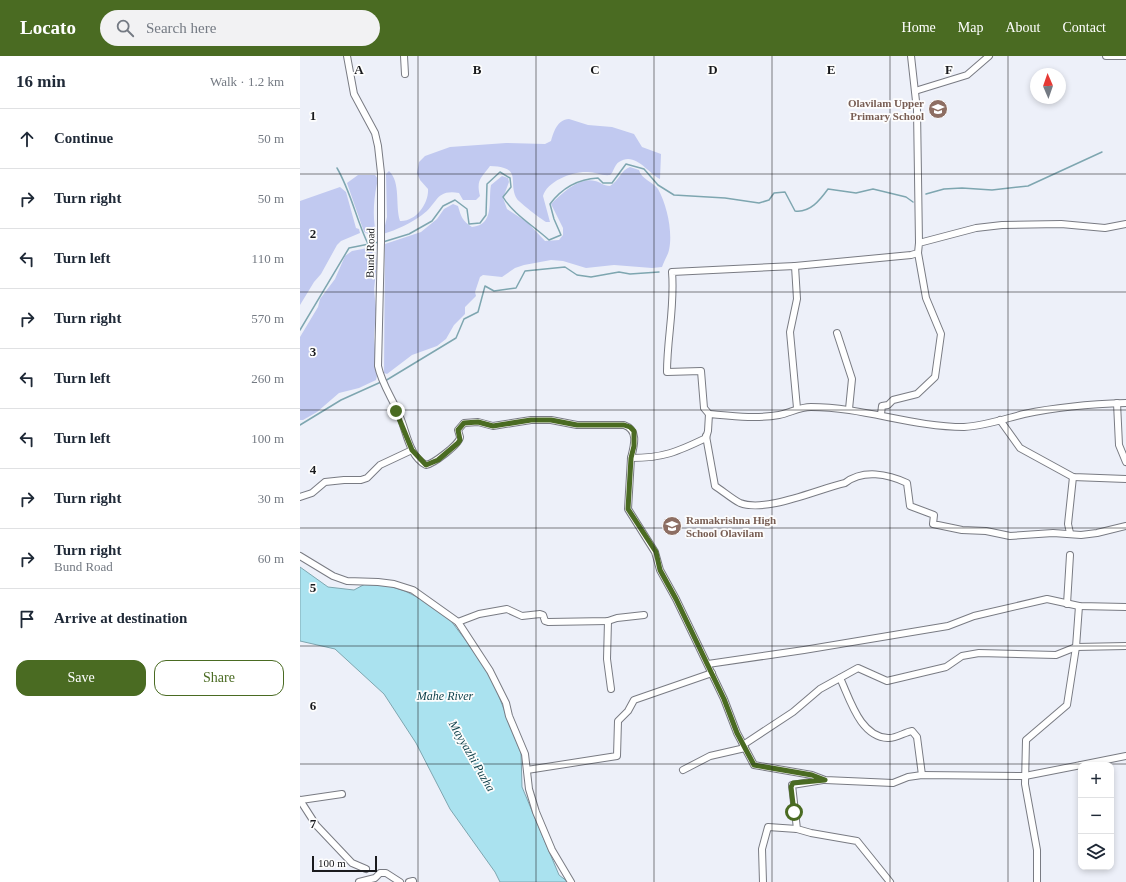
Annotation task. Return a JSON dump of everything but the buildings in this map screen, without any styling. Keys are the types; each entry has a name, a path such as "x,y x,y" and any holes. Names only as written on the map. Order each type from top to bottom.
{"street":[{"name":"Bund Road","path":"347,56 354,94 375,132 381,174 378,366 382,382 399,415 412,450"},
{"path":"404,56 405,74"},
{"path":"881,414 882,406 887,405 893,400 917,394 935,377 941,334 926,298 918,253 917,110 911,56"},
{"path":"915,91 967,75 989,56"},
{"path":"1106,56 1126,56"},
{"path":"919,243 976,228 1002,225 1061,224 1105,228 1126,224"},
{"path":"918,253 863,261 672,272 674,292 667,350 667,372 701,372 704,408 709,414 706,436 715,486 740,503 749,505 777,503 845,483 852,477 874,474 897,478 908,483 910,506 934,514 933,524 962,530 986,531 1010,536 1070,533 1081,535 1126,526"},
{"path":"795,266 797,299 790,332 797,408"},
{"path":"837,333 852,379 849,409"},
{"path":"1117,403 1119,445 1126,462"},
{"path":"709,414 765,416 789,412 797,408 810,407 849,409 881,414 905,420 965,427 1055,409 1126,403"},
{"path":"300,497 312,493 325,482 339,480 361,480 367,478 385,462 412,450 422,463 430,464 458,443 460,440 458,430 464,423 478,422 493,426 531,420 551,420 577,425 624,425 630,427 634,431 634,446 631,458 628,509 656,552 660,570 708,664 744,746 754,765 812,775 825,780"},
{"path":"1000,420 1020,448 1073,477 1126,479"},
{"path":"631,458 648,458 685,450 706,438 706,436"},
{"path":"1070,533 1068,524 1073,477"},
{"path":"1067,604 1070,554"},
{"path":"300,556 332,576 347,582 386,583 413,590 458,622 490,671 506,703 509,716 525,754 529,790 536,812 552,850 571,882"},
{"path":"708,664 948,626 974,616 1047,599 1079,606 1126,607"},
{"path":"1036,882 1037,850 1024,784 1026,740 1067,705 1069,679 1076,647 1079,606"},
{"path":"458,622 479,614 508,609 522,616 540,614 545,621 548,622 608,621 617,618 644,615"},
{"path":"608,621 607,659 611,689"},
{"path":"683,770 710,756 744,746 793,712 820,690 858,668 887,680 925,674 946,667 962,656 979,653 1056,655 1076,647 1126,646"},
{"path":"527,770 617,756 618,721 628,711 634,700 712,673"},
{"path":"840,678 857,718 878,736 890,738 912,731 917,737 922,775"},
{"path":"1096,762 1126,756"},
{"path":"797,829 792,784 825,780 893,783 908,777 922,775 1025,776 1078,766"},
{"path":"342,794 300,800 316,825 347,858 352,863 366,870"},
{"path":"763,882 762,849 768,826 797,829 857,841 890,882"},
{"path":"359,882 375,878 380,873 386,873 400,882"}],"shaded area":[{"path":"569,119 588,125 612,127 634,134 642,147 661,154 660,179 641,164 630,159 625,159 619,162 610,175 582,172 568,175 555,182 545,191 543,196 550,222 546,222 517,199 514,193 511,172 501,167 490,166 480,180 480,196 476,200 463,200 459,193 445,193 441,195 427,211 418,218 383,234 387,217 386,174 389,171 395,181 400,221 406,220 416,215 420,211 424,206 428,194 428,189 420,180 417,173 419,162 425,156 450,147 506,143 545,144 551,141 559,124 562,121"},
{"path":"630,167 639,170 642,176 658,189 664,203 670,227 670,243 662,267 652,268 614,265 586,268 563,261 551,260 515,268 502,277 483,275 480,277 475,292 476,296 465,307 465,314 454,325 446,339 437,346 412,355 387,374 384,373 385,244 421,232 437,219 444,209 453,204 458,206 462,218 466,223 472,227 479,225 484,222 489,211 491,185 502,176 508,178 509,182 503,198 507,209 527,222 545,241 559,240 563,235 563,228 551,204 571,187 583,181 595,181 610,186 627,168"},
{"path":"358,175 375,175 378,179 374,206 376,233 374,236 364,232 347,183"},
{"path":"340,187 346,192 356,228 359,229 360,233 341,241 337,245 321,274 314,282 300,305 300,201"},
{"path":"373,247 375,250 377,263 374,289 376,309 374,337 376,380 359,388 339,393 317,412 303,420 300,420 300,337 318,307 320,299 335,279 345,256 352,251"}],"water":[{"name":"Mahe River","path":"300,567 328,587 354,590 365,584 380,583 405,591 429,603 448,617 489,671 521,753 522,787 559,875 568,882 500,882 495,872 450,809 416,743 384,694 335,649 300,641"}],"waterway":[{"path":"926,194 944,189 962,188 992,190 1028,186 1102,152"},
{"path":"383,242 409,234 432,221 443,206 455,200 467,209 469,224 480,223 486,215 487,184 500,172 510,178 511,187 503,197 507,203 549,240 561,235 554,219 550,204 560,193 571,185 584,180 598,178 603,183 612,183 626,164 644,169 658,185 674,195 725,198 759,203 769,200 774,193 785,192 795,211 810,208 828,189 856,193 873,189 906,197 913,202"},
{"path":"337,168 346,186 368,244"},
{"path":"300,330 349,248 379,242"},
{"path":"385,381 456,338 464,319 478,312 485,286 494,291 516,288 525,271 565,267 577,275 591,277 619,272 630,274 659,272"},
{"path":"300,425 341,400 381,382"}],"place":[{"name":"Olavilam Upper Primary School","path":"938,109"},
{"name":"Ramakrishna High School Olavilam","path":"672,526"}],"route":[{"path":"396,411 399,415 412,450 422,463 426,465 438,460 444,453 458,443 460,437 458,430 460,425 464,423 478,422 493,426 510,425 531,420 551,420 577,425 624,425 630,427 634,431 628,509 656,552 660,570 708,664 743,745 754,765 812,775 825,780 792,784 791,787 794,812"}],"water label":[{"name":"Mayyazhi Puzha","path":"472,756"}]}
